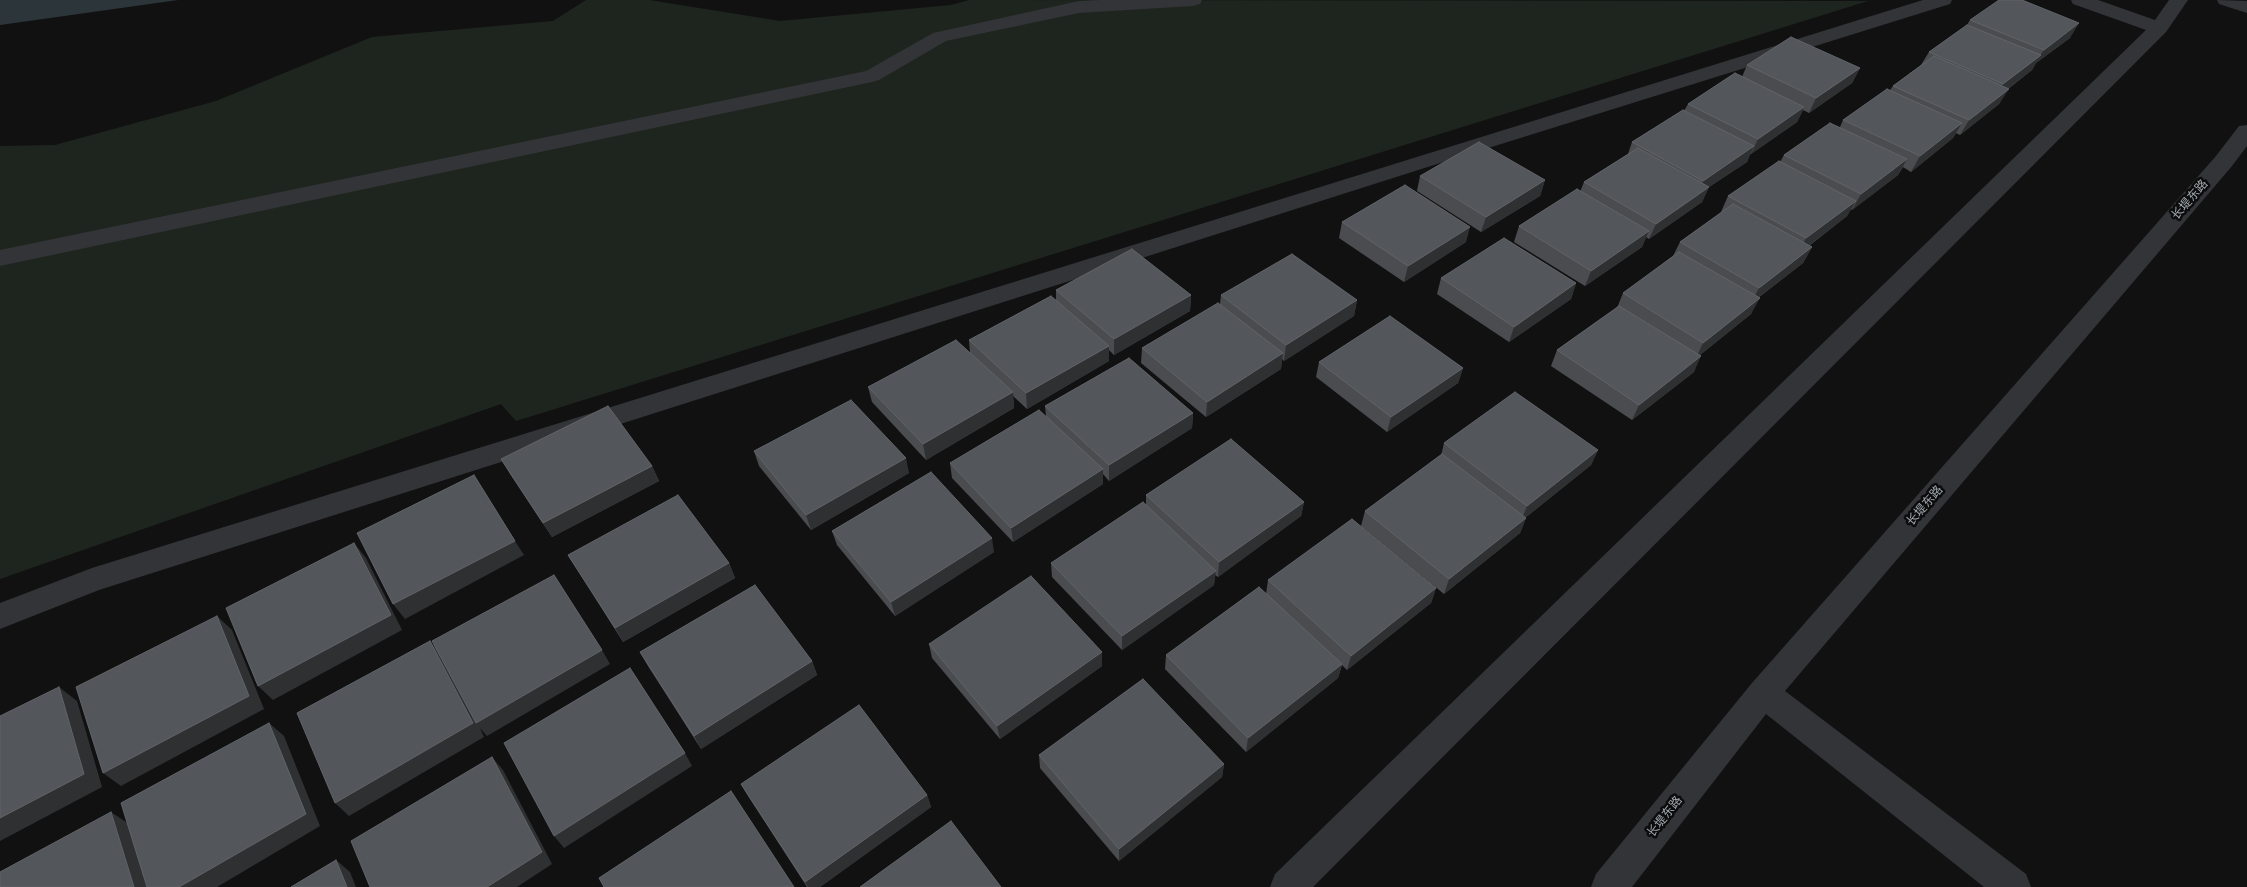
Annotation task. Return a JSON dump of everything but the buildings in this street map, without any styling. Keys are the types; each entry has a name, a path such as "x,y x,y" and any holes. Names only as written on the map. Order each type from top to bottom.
{"street":[{"path":"0,258 872,76 940,37 1079,7 1193,0"},
{"path":"0,616 92,580 1429,158 1943,0"},
{"path":"2080,0 2159,28"},
{"path":"1288,887 2159,28 2178,0"},
{"path":"2226,0 2247,7"},
{"name":"长堤东路","path":"1609,887 1763,693 2236,157 2247,130"},
{"path":"1763,693 2013,887"}],"shaded area":[{"path":"0,0 178,0 0,25"},
{"path":"586,0 649,0 780,21 951,5 969,0 1868,1 516,421 501,404 0,579 0,146 55,145 216,101 372,37 553,21"}]}
